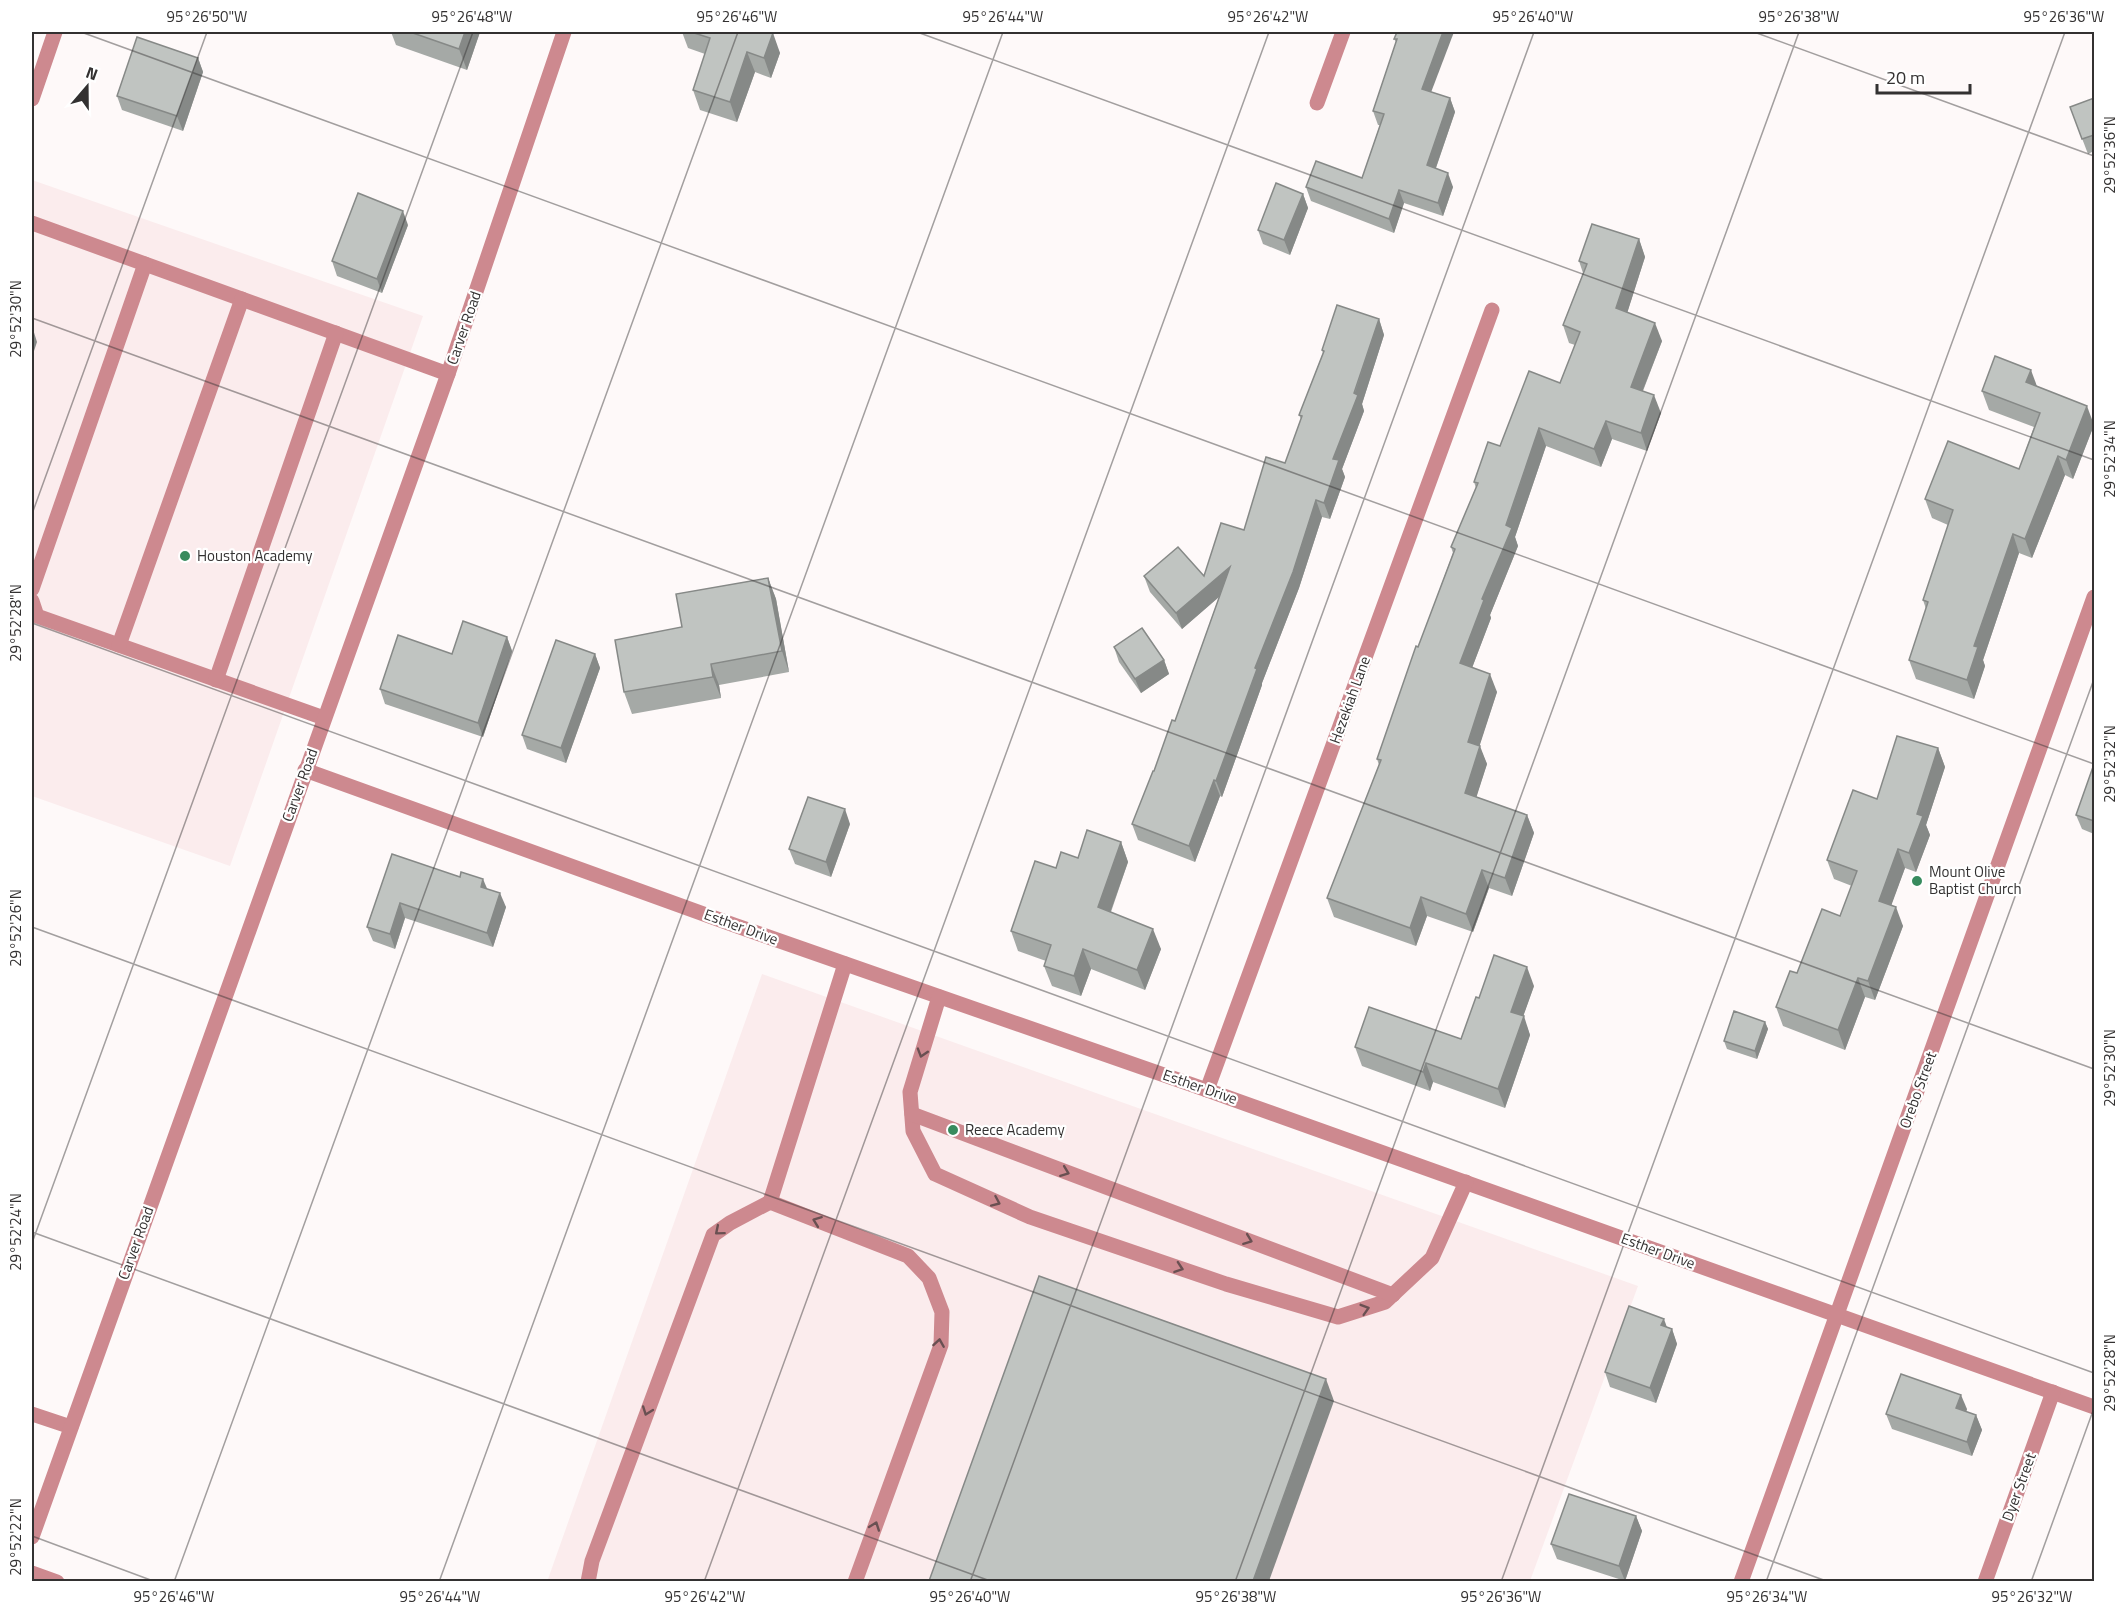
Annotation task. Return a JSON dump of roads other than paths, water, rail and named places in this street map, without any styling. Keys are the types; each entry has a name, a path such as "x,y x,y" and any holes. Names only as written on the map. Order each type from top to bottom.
{"street":[{"path":"32,99 55,32"},
{"name":"Carver Road","path":"32,1537 448,374 564,32"},
{"path":"1317,103 1343,32"},
{"path":"32,223 448,374"},
{"path":"32,589 145,264"},
{"path":"119,645 242,299"},
{"name":"Hezekiah Lane","path":"1207,1090 1492,310"},
{"path":"216,680 336,333"},
{"name":"Orebo Street","path":"1741,1581 2094,597"},
{"path":"32,601 38,616 324,718"},
{"name":"Esther Drive","path":"305,770 2094,1407"},
{"path":"588,1581 592,1561 713,1235 729,1223 770,1202 845,964"},
{"path":"939,997 910,1092 914,1131 935,1174 1030,1217 1226,1284 1338,1317 1385,1302 1432,1258 1466,1182"},
{"path":"912,1114 1393,1295"},
{"path":"770,1202 908,1256 929,1278 942,1311 940,1345 855,1581"},
{"name":"Dyer Street","path":"1985,1581 2053,1392"},
{"path":"32,1414 70,1427"},
{"path":"32,1573 57,1581"}],"place":[{"name":"Houston Academy","path":"185,556"},
{"name":"Mount Olive Baptist Church","path":"1917,881"},
{"name":"Reece Academy","path":"953,1130"}]}
